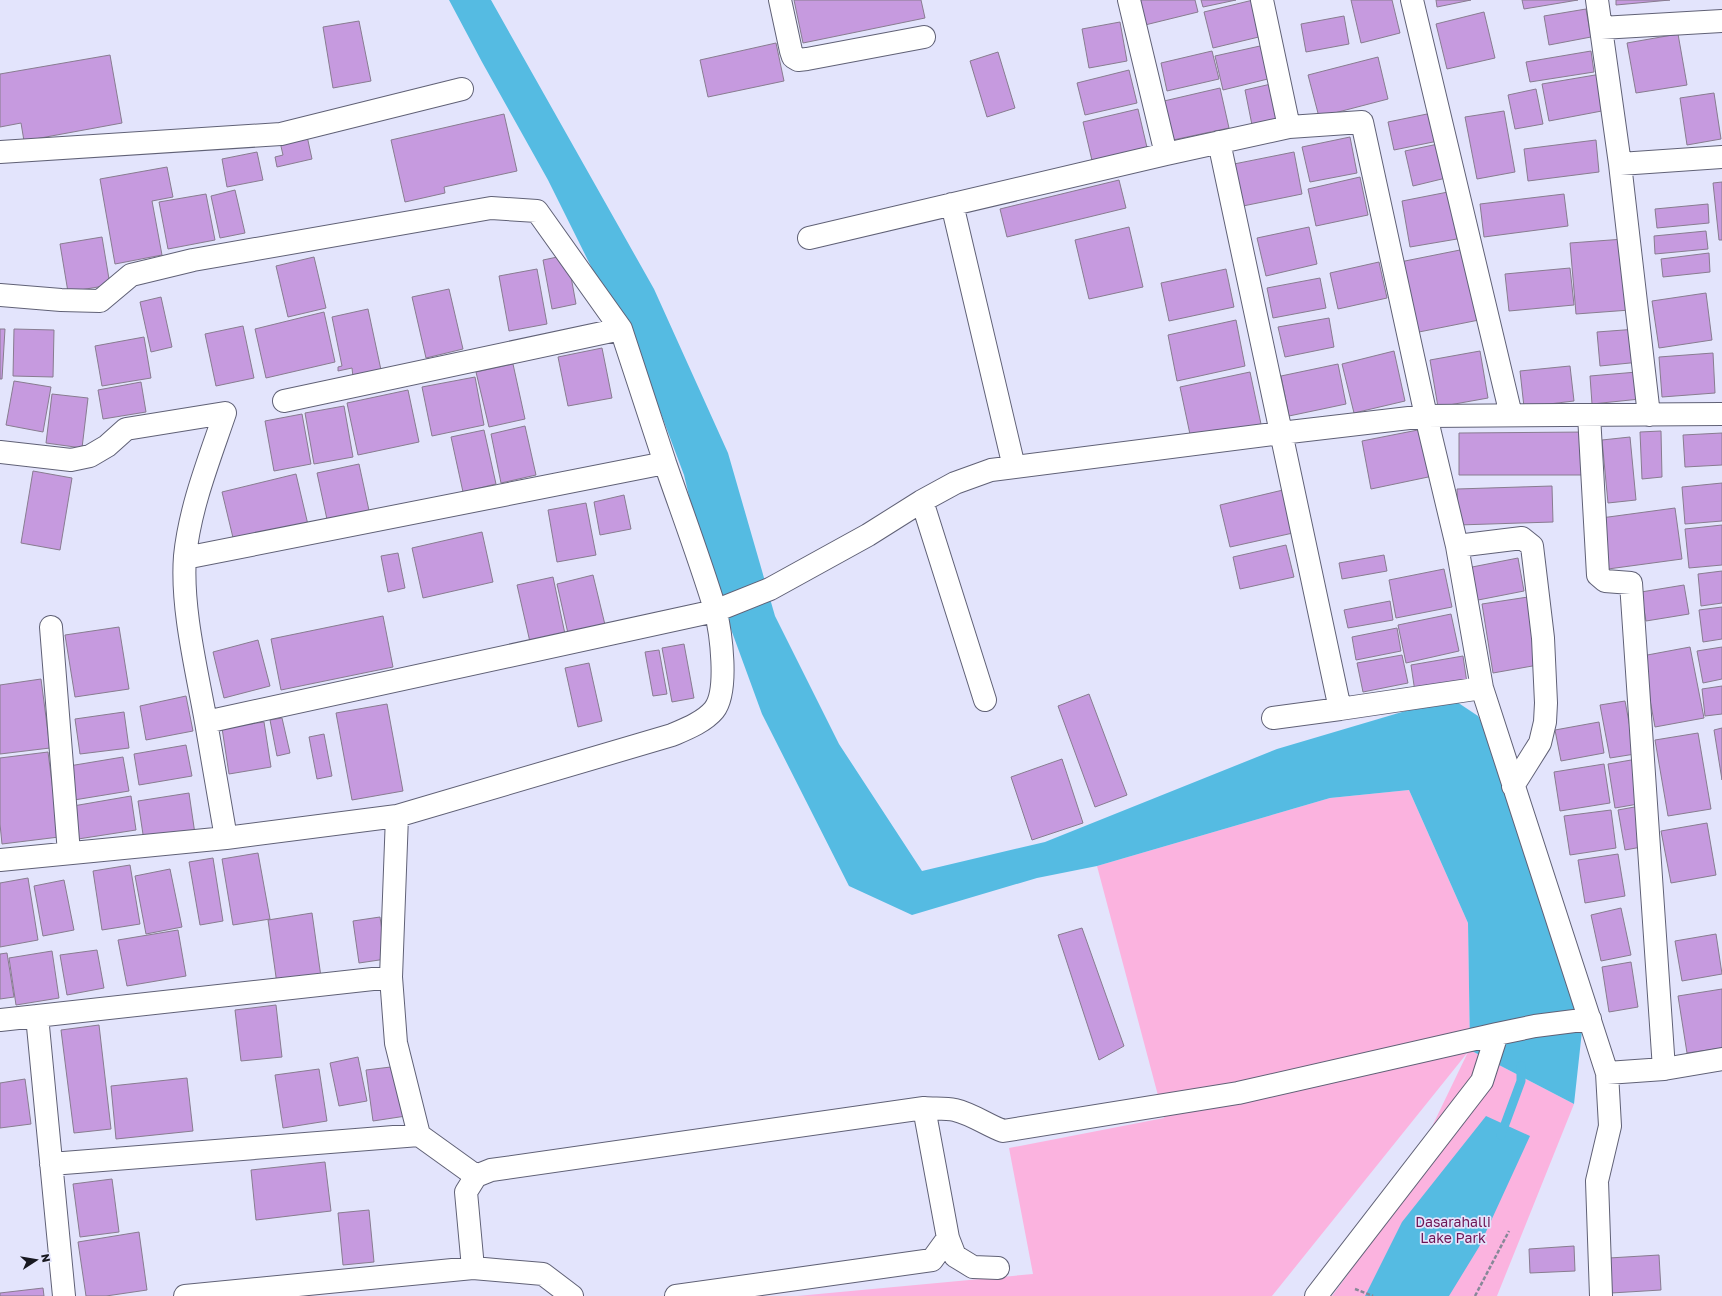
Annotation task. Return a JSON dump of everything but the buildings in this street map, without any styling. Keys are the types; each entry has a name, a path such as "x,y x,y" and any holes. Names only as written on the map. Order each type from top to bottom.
{"street":[{"path":"780,0 793,57 798,60 924,36"},
{"path":"1129,0 1166,154"},
{"path":"1262,0 1289,127"},
{"path":"1412,0 1511,415"},
{"path":"1597,0 1620,164 1649,415"},
{"path":"1601,28 1722,21"},
{"path":"0,152 281,134 462,88"},
{"path":"809,238 1166,154 1289,127 1362,122 1426,416 1457,546 1482,688 1608,1073 1610,1126 1598,1181 1601,1296"},
{"path":"1219,142 1340,709"},
{"path":"1620,164 1722,157"},
{"path":"952,204 1014,467"},
{"path":"0,295 61,300 100,301 130,275 193,260 491,208 536,211 621,329 665,463 721,608 723,669 720,694 714,710 697,724 672,736 397,816 226,838 0,860"},
{"path":"284,400 621,329"},
{"path":"0,452 71,460 90,456 106,446 126,429 224,413 192,512 185,558 186,610 226,838"},
{"path":"206,722 721,608 770,589 868,535 922,501 955,483 976,474 1014,467 1426,416 1722,414"},
{"path":"1589,415 1598,575 1605,581 1631,583 1664,1070"},
{"path":"185,558 665,463"},
{"path":"922,501 985,700"},
{"path":"1457,546 1522,538 1532,546 1543,638 1546,722 1540,743 1513,786"},
{"path":"51,627 69,853"},
{"path":"1273,718 1482,688"},
{"path":"397,816 390,977 396,1044 419,1135 476,1176"},
{"path":"0,1020 390,977"},
{"path":"38,1016 64,1296"},
{"path":"473,1268 466,1192 476,1176 491,1170 924,1108 955,1110 972,1116 1003,1132 1238,1093 1501,1033 1535,1026 1590,1019"},
{"path":"1316,1296 1482,1080 1501,1033"},
{"path":"1608,1073 1664,1070 1722,1059"},
{"path":"924,1108 948,1238 955,1256 973,1267 998,1268"},
{"path":"52,1164 419,1135"},
{"path":"676,1296 932,1260 948,1238"},
{"path":"185,1296 473,1268 543,1274 572,1296"}],"path":[{"path":"1474,1296 1508,1231"},
{"path":"1356,1289 1373,1296"}],"green space":[{"name":"Dasarahalli Lake Park","path":"1409,790 1468,923 1470,1050 1574,1104 1497,1296 1332,1296 1386,1222 1468,1052 1272,1296 797,1296 1033,1274 1009,1148 1164,1118 1097,866 1330,798"}],"water":[{"path":"449,0 491,0 654,289 728,453 775,616 839,744 922,871 1045,842 1277,749 1429,704 1454,700 1478,716 1492,742 1582,1031 1574,1104 1470,1050 1468,923 1409,790 1330,798 1097,866 1037,878 912,915 849,886 762,714 702,550 684,475 651,387 548,180"},
{"path":"1486,1116 1530,1136 1479,1247 1449,1296 1365,1296 1402,1222"}],"waterway":[{"path":"1501,1135 1521,1081 1521,1066"}]}
